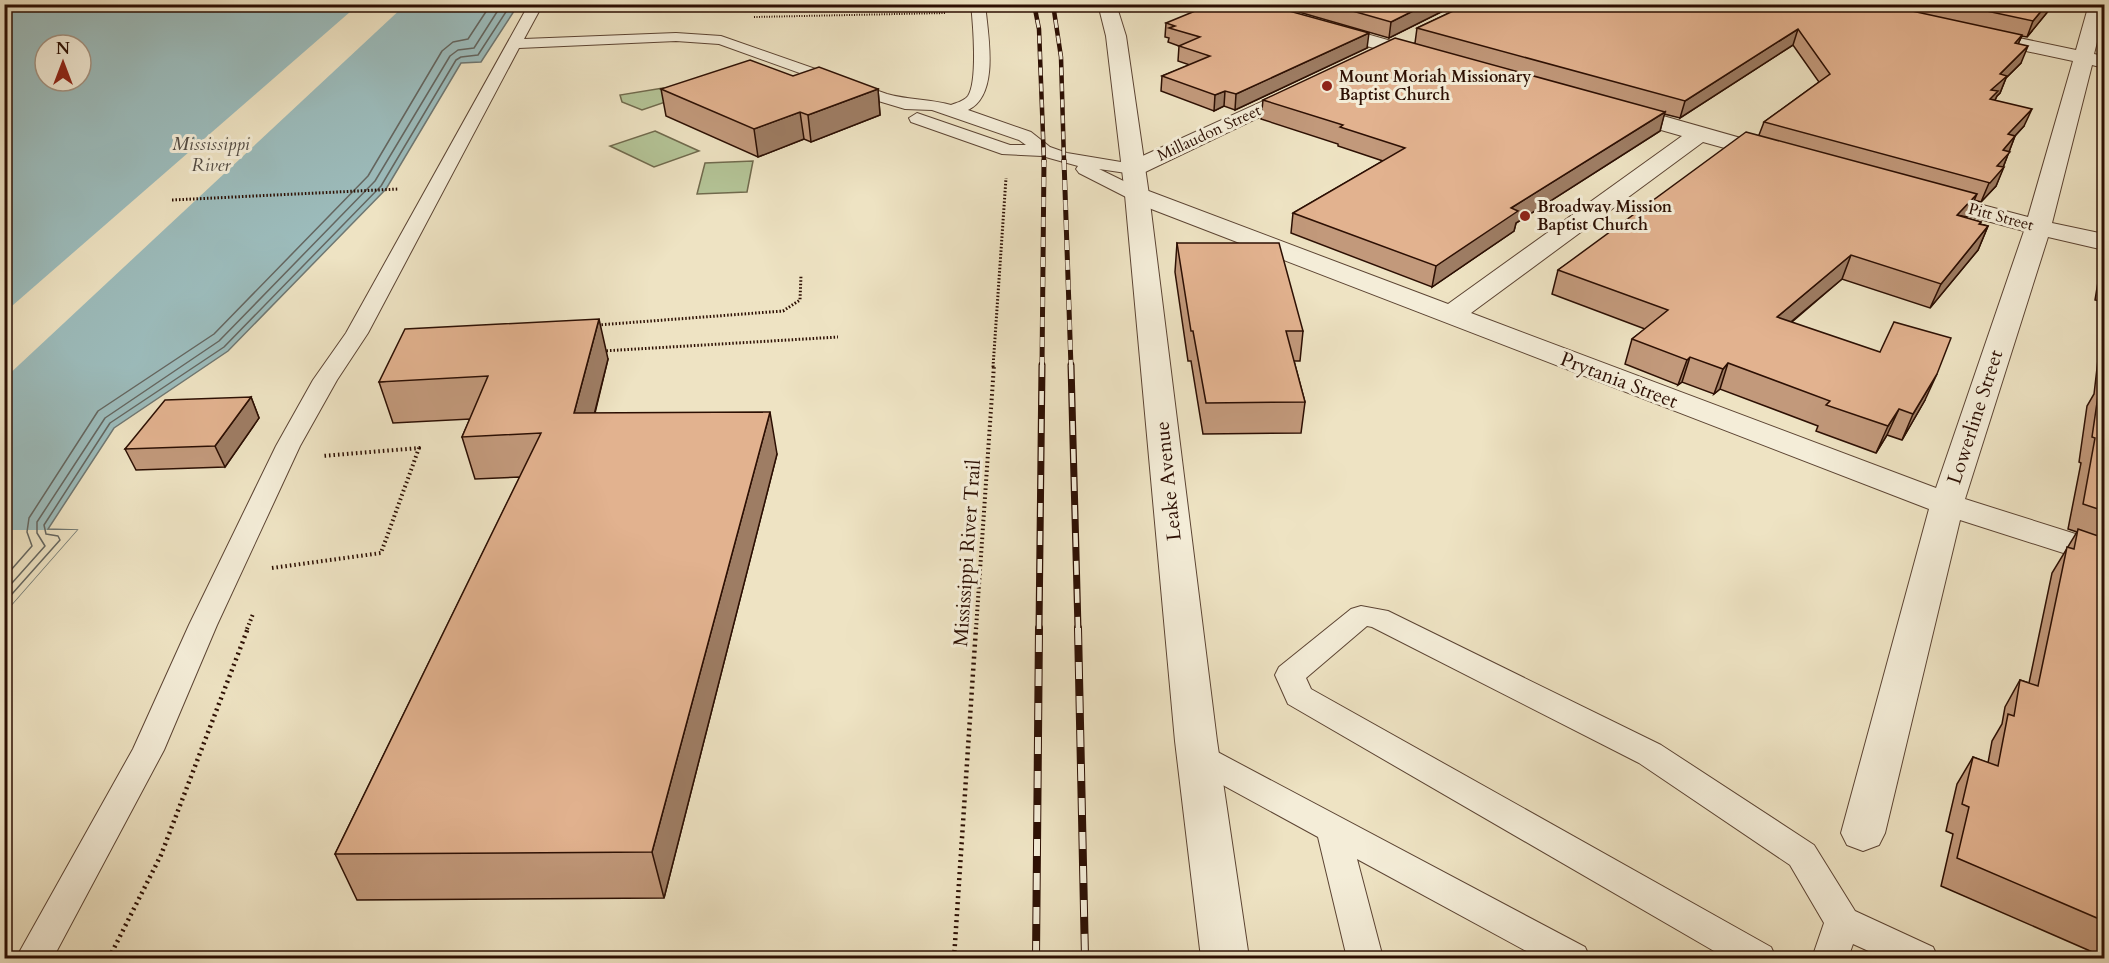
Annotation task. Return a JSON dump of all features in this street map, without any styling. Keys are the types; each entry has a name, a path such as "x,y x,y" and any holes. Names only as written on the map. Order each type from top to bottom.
{"street":[{"name":"Leake Avenue","path":"1107,4 1116,36 1135,182 1199,757 1225,958"},
{"path":"1239,4 1448,63"},
{"name":"Lowerline Street","path":"1863,833 1947,504 2094,60 2098,4"},
{"path":"1359,62 1420,33"},
{"path":"1970,34 2094,60"},
{"name":"Millaudon Street","path":"1135,182 1316,82"},
{"path":"1596,105 1801,162"},
{"path":"1450,315 1699,134"},
{"name":"Prytania Street","path":"1135,182 1450,315 1947,504 2104,555"},
{"name":"Pitt Street","path":"1902,190 2038,227 2104,242"}],"lane":[{"path":"34,958 148,750 203,625 282,459 325,380 357,333 536,4"},
{"path":"952,111 967,104 978,93 981,59 978,4"},
{"path":"513,44 676,37 721,40 905,104 933,105 1025,136 1044,151 1135,182"},
{"path":"905,104 913,117 1008,150 1044,151"},
{"path":"1063,158 1135,182"},
{"path":"1758,958 1299,696 1290,675 1361,616 1378,618 1650,754 1802,855 1842,922 1920,958"},
{"path":"1199,757 1572,958"},
{"path":"1333,830 1365,958"},
{"path":"1830,958 1842,922"}],"path":[{"path":"754,17 948,12"},
{"name":"Mississippi River Trail","path":"954,958 1008,150"},
{"path":"172,200 399,189"},
{"path":"590,325 783,311 800,300 801,275"},
{"path":"594,352 838,337"},
{"path":"268,577 272,567 381,553 419,448 282,459"},
{"path":"109,958 161,855 257,605"}],"green space":[{"path":"663,88 683,96 642,110 622,102 620,95"},
{"path":"655,131 699,151 654,167 610,146"},
{"path":"753,161 747,192 697,194 705,163"}],"water":[{"name":"Mississippi River","path":"5,5 518,5 481,62 461,63 386,189 228,351 114,428 48,529 77,530 5,612"}],"pier":[{"path":"358,5 405,5 5,378 5,312"},
{"path":"4,530 77,530 5,612"}],"building":[{"path":"1212,4 1264,4 1369,33 1236,94 1225,91 1215,95 1162,76 1210,56 1179,46 1200,37 1169,28 1175,26 1166,23"},
{"path":"1328,4 1427,4 1391,22"},
{"path":"1468,4 1880,4 2022,35 2015,43 2028,46 2000,74 2007,76 1991,90 1998,91 1990,99 2032,109 2008,134 2015,136 2003,150 2010,152 1997,166 2004,167 1990,183 1764,122 1830,74 1798,29 1685,101 1417,28"},
{"path":"1954,4 2047,4 2033,21"},
{"path":"1395,38 1665,112 1511,208 1518,211 1436,266 1293,213 1405,148 1340,127 1343,125 1263,100"},
{"path":"750,60 793,76 819,67 878,89 808,115 800,112 754,129 661,89"},
{"path":"1746,132 1977,194 1957,215 1988,226 1941,284 1851,255 1777,317 1880,352 1894,322 1951,338 1937,374 1913,414 1899,409 1888,426 1826,405 1830,401 1728,363 1723,369 1690,357 1687,360 1632,339 1668,310 1558,270"},
{"path":"1177,243 1279,243 1303,331 1286,331 1305,402 1206,403 1193,331 1191,331"},
{"path":"599,319 574,413 770,412 652,852 335,854 541,433 462,437 488,376 379,382 405,329"},
{"path":"2100,382 2104,383 2104,511 2083,504 2095,438 2092,437"},
{"path":"251,397 215,446 125,449 165,400"},
{"path":"2078,529 2104,538 2104,921 1957,858 1969,807 1962,804 1973,757 1998,766 2008,714 2014,716 2020,680 2038,686 2067,547 2074,549"}],"railway":[{"path":"1034,4 1039,29 1044,162"},
{"path":"1053,4 1061,57 1064,162"},
{"path":"1064,160 1071,367"},
{"path":"1042,367 1044,162"},
{"path":"1039,629 1042,365"},
{"path":"1071,365 1078,629"},
{"path":"1036,958 1039,628"},
{"path":"1078,628 1085,958"}],"place":[{"name":"Mount Moriah Missionary Baptist Church","path":"1327,86"},
{"name":"Broadway Mission Baptist Church","path":"1525,216"}]}
